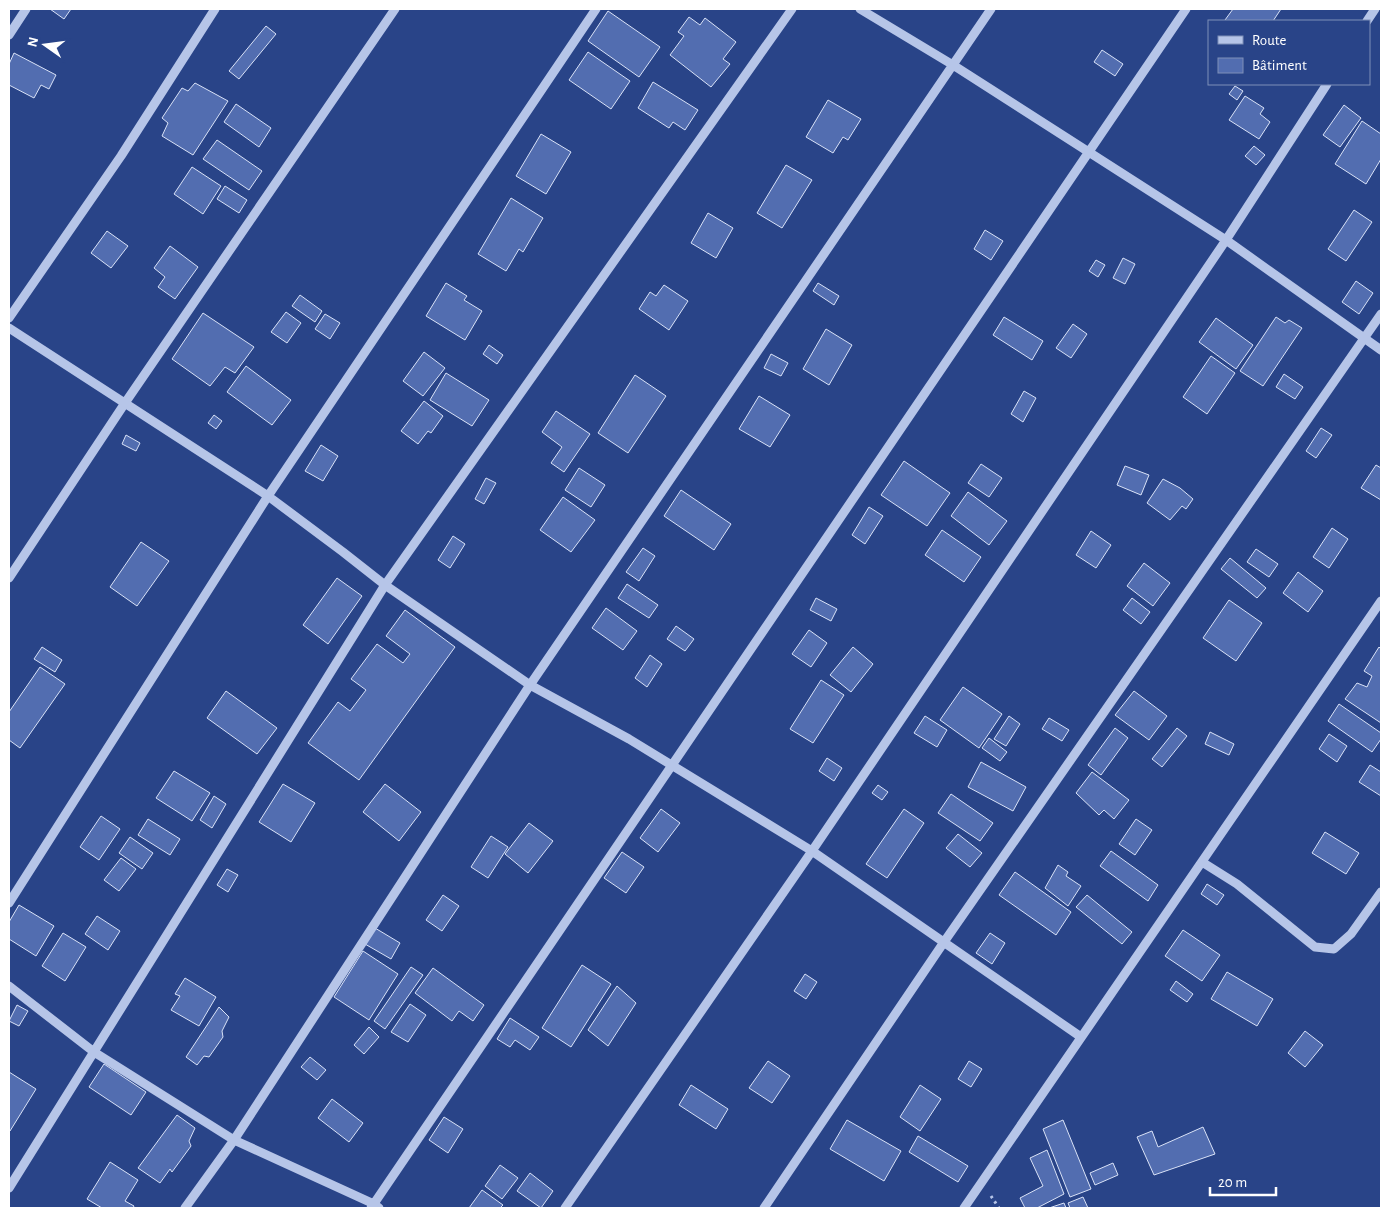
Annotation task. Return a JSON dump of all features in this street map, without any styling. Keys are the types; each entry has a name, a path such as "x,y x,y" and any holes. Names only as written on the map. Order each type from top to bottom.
{"street":[{"path":"9,35 26,9"},
{"path":"9,318 120,156 215,9"},
{"path":"9,578 125,403 395,9"},
{"path":"9,903 268,496 596,9"},
{"path":"9,1188 385,585 792,9"},
{"path":"860,9 953,65 1226,240 1381,350"},
{"path":"185,1208 234,1140 530,685 991,9"},
{"path":"9,986 94,1052 234,1140 374,1207 1186,9"},
{"path":"1368,20 1375,9"},
{"path":"565,1208 812,851 1226,240 1326,85"},
{"path":"764,1208 944,942 1381,314"},
{"path":"9,328 268,496 385,585 530,685 672,765 812,851 1081,1037"},
{"path":"964,1208 1381,601"},
{"path":"1202,862 1236,884 1315,947 1334,950 1351,934 1381,892"}],"building":[{"path":"50,9 71,9 64,19"},
{"path":"1233,9 1281,9 1274,20 1225,20"},
{"path":"608,11 660,47 639,77 588,41"},
{"path":"689,17 700,25 705,18 736,42 723,59 730,64 711,87 670,55 684,36 678,32"},
{"path":"266,26 276,34 239,79 229,71"},
{"path":"1102,50 1123,64 1115,76 1094,62"},
{"path":"588,52 630,81 611,109 569,80"},
{"path":"14,53 56,75 49,89 41,85 34,98 9,85 9,64"},
{"path":"653,82 698,110 685,130 673,122 669,128 638,108"},
{"path":"195,83 228,101 193,155 162,136 168,123 162,118 182,88 188,91"},
{"path":"1235,86 1243,91 1237,100 1229,94"},
{"path":"1245,96 1264,108 1260,114 1270,122 1259,139 1229,120"},
{"path":"828,100 861,119 848,140 843,137 833,153 806,137"},
{"path":"236,104 271,128 259,147 224,122"},
{"path":"1344,105 1361,118 1340,147 1323,135"},
{"path":"1362,121 1381,134 1381,159 1366,184 1335,164"},
{"path":"541,134 571,152 546,194 516,176"},
{"path":"217,140 262,171 249,190 203,159"},
{"path":"1254,146 1265,155 1256,165 1245,156"},
{"path":"786,165 812,180 782,228 757,213"},
{"path":"192,167 221,186 203,214 174,194"},
{"path":"225,186 247,200 239,213 217,199"},
{"path":"511,198 543,218 523,252 519,249 506,271 478,254"},
{"path":"1354,210 1372,222 1346,261 1328,249"},
{"path":"708,213 733,228 716,258 691,243"},
{"path":"985,230 1003,241 991,260 974,249"},
{"path":"107,231 128,246 111,268 91,253"},
{"path":"170,246 198,267 175,299 158,287 165,277 154,268"},
{"path":"1123,258 1135,264 1125,284 1113,278"},
{"path":"1096,260 1105,265 1098,277 1089,271"},
{"path":"1356,281 1373,293 1359,314 1342,302"},
{"path":"446,283 467,296 464,300 482,311 465,340 426,316"},
{"path":"818,283 839,296 834,305 813,291"},
{"path":"664,285 688,301 669,330 639,309 650,292 656,296"},
{"path":"300,295 322,311 315,322 292,306"},
{"path":"286,312 301,323 287,343 271,332"},
{"path":"203,313 254,347 235,373 225,367 210,386 172,359"},
{"path":"325,314 340,323 330,339 315,329"},
{"path":"1004,317 1043,341 1032,360 993,335"},
{"path":"1276,317 1285,323 1289,320 1302,328 1263,386 1240,371"},
{"path":"1216,318 1253,345 1236,369 1199,342"},
{"path":"1073,324 1087,334 1071,358 1056,348"},
{"path":"826,329 852,345 829,385 803,369"},
{"path":"489,345 503,355 497,364 483,354"},
{"path":"424,352 445,368 423,396 403,381"},
{"path":"771,354 788,363 781,376 764,368"},
{"path":"1211,356 1235,373 1207,414 1183,397"},
{"path":"246,366 291,400 272,425 227,392"},
{"path":"446,373 489,400 472,426 430,400"},
{"path":"1284,374 1303,387 1295,399 1276,387"},
{"path":"635,375 666,396 628,453 598,433"},
{"path":"1024,391 1036,398 1023,422 1011,414"},
{"path":"759,396 790,415 770,447 739,429"},
{"path":"424,401 443,416 431,433 428,431 418,444 401,431"},
{"path":"556,411 590,434 564,472 551,463 562,447 542,432"},
{"path":"214,415 222,421 216,429 208,423"},
{"path":"1321,428 1332,435 1316,458 1306,451"},
{"path":"126,435 140,443 136,451 122,444"},
{"path":"321,445 338,456 323,481 305,471"},
{"path":"904,461 950,493 927,526 881,495"},
{"path":"981,464 1002,478 989,497 968,483"},
{"path":"1376,465 1381,468 1381,500 1361,488"},
{"path":"1125,466 1149,475 1141,495 1117,485"},
{"path":"579,468 605,485 591,507 565,490"},
{"path":"486,478 496,483 484,504 475,499"},
{"path":"1163,479 1180,488 1193,499 1186,509 1182,506 1170,520 1147,503"},
{"path":"681,490 731,524 714,550 664,516"},
{"path":"968,492 1007,521 989,545 951,516"},
{"path":"563,497 595,520 571,552 540,530"},
{"path":"869,507 883,516 865,544 852,535"},
{"path":"1332,528 1348,539 1329,568 1313,557"},
{"path":"942,530 981,557 964,582 925,555"},
{"path":"1091,531 1111,545 1096,568 1076,555"},
{"path":"453,536 465,544 450,568 438,560"},
{"path":"141,542 169,561 137,606 110,587"},
{"path":"643,548 655,556 639,581 626,572"},
{"path":"1256,549 1278,564 1269,577 1247,562"},
{"path":"1230,558 1266,588 1257,598 1221,569"},
{"path":"1144,563 1170,583 1153,606 1127,586"},
{"path":"1298,572 1323,591 1308,612 1283,593"},
{"path":"337,578 362,596 328,644 303,625"},
{"path":"627,584 658,605 649,618 618,598"},
{"path":"816,598 837,609 831,621 810,610"},
{"path":"1132,598 1150,612 1141,624 1123,610"},
{"path":"1229,600 1262,623 1236,661 1203,638"},
{"path":"606,608 637,631 623,650 592,628"},
{"path":"405,610 455,647 359,780 308,743 338,702 350,711 366,690 351,679 377,644 403,663 410,654 386,636"},
{"path":"676,626 694,639 685,651 667,639"},
{"path":"809,630 827,643 811,667 792,654"},
{"path":"42,647 62,660 55,672 34,659"},
{"path":"853,647 873,664 851,692 830,675"},
{"path":"1379,647 1381,649 1381,723 1345,699 1357,683 1367,687 1372,676 1364,671"},
{"path":"650,655 662,664 647,687 635,678"},
{"path":"40,667 65,684 20,748 9,740 9,712"},
{"path":"821,680 844,695 813,743 790,729"},
{"path":"963,687 1002,714 979,748 940,720"},
{"path":"226,691 277,728 257,754 207,718"},
{"path":"1134,691 1167,716 1149,740 1115,715"},
{"path":"1339,704 1381,733 1381,739 1372,752 1328,721"},
{"path":"925,716 947,730 937,747 914,733"},
{"path":"1009,716 1020,724 1006,746 994,739"},
{"path":"1049,718 1069,730 1062,741 1042,729"},
{"path":"1115,728 1128,738 1101,775 1088,765"},
{"path":"1177,728 1187,736 1162,767 1152,759"},
{"path":"1210,732 1234,744 1229,755 1205,744"},
{"path":"1329,734 1347,746 1337,762 1319,749"},
{"path":"989,738 1007,752 1000,761 982,748"},
{"path":"827,758 842,768 834,781 819,771"},
{"path":"981,762 1026,787 1013,811 968,787"},
{"path":"1370,765 1381,772 1381,796 1359,782"},
{"path":"174,771 210,793 192,821 156,798"},
{"path":"1092,772 1129,800 1114,819 1104,810 1099,815 1076,793"},
{"path":"283,784 315,803 291,842 259,822"},
{"path":"385,784 421,812 399,841 363,812"},
{"path":"878,785 888,792 882,800 872,793"},
{"path":"951,794 993,823 980,841 938,813"},
{"path":"214,796 226,804 212,828 200,820"},
{"path":"661,809 680,823 658,852 640,838"},
{"path":"904,809 924,823 887,878 866,864"},
{"path":"101,816 120,829 99,860 80,847"},
{"path":"148,819 180,839 170,855 138,835"},
{"path":"1136,819 1152,830 1135,855 1119,844"},
{"path":"529,823 553,841 528,873 505,854"},
{"path":"1325,832 1359,853 1346,874 1312,853"},
{"path":"958,834 982,853 970,867 946,848"},
{"path":"491,836 508,847 488,878 471,867"},
{"path":"130,837 153,853 142,869 119,853"},
{"path":"1111,851 1158,885 1148,901 1100,866"},
{"path":"622,852 644,867 626,893 604,878"},
{"path":"121,858 136,869 119,891 104,880"},
{"path":"1058,865 1068,872 1066,876 1081,886 1068,906 1045,888"},
{"path":"227,869 238,875 228,892 217,885"},
{"path":"1015,872 1071,912 1056,935 999,895"},
{"path":"1207,884 1224,895 1217,905 1201,894"},
{"path":"443,895 459,906 442,931 426,920"},
{"path":"1087,895 1132,932 1122,944 1076,907"},
{"path":"19,905 54,926 36,956 9,939 9,922"},
{"path":"97,916 120,931 108,950 85,934"},
{"path":"375,928 400,943 391,959 365,944"},
{"path":"1183,930 1220,955 1202,981 1165,956"},
{"path":"63,933 86,947 65,981 42,966"},
{"path":"990,933 1005,943 992,964 976,953"},
{"path":"363,951 398,974 369,1020 334,997"},
{"path":"582,965 611,984 571,1047 542,1028"},
{"path":"411,967 423,975 385,1029 374,1021"},
{"path":"433,968 484,1005 473,1021 459,1011 452,1021 415,993"},
{"path":"1227,972 1273,999 1257,1026 1211,999"},
{"path":"805,974 817,982 806,999 794,991"},
{"path":"185,978 216,997 199,1026 171,1010 180,996 175,994"},
{"path":"1176,981 1193,994 1187,1002 1170,990"},
{"path":"617,986 636,1003 608,1046 588,1030"},
{"path":"410,1004 426,1015 408,1042 391,1032"},
{"path":"17,1005 28,1011 19,1026 9,1021"},
{"path":"219,1007 229,1017 222,1031 223,1037 209,1057 204,1056 197,1065 186,1057"},
{"path":"510,1018 539,1037 530,1050 515,1040 510,1047 497,1039"},
{"path":"369,1027 379,1037 364,1054 354,1045"},
{"path":"1305,1031 1323,1045 1305,1067 1288,1053"},
{"path":"310,1057 326,1070 317,1080 301,1067"},
{"path":"768,1061 790,1076 772,1103 749,1088"},
{"path":"969,1061 982,1069 971,1087 958,1079"},
{"path":"104,1064 146,1092 131,1115 89,1087"},
{"path":"9,1072 36,1089 10,1131 9,1130"},
{"path":"691,1085 728,1109 716,1129 679,1105"},
{"path":"920,1085 941,1099 920,1131 900,1117"},
{"path":"332,1099 363,1123 349,1142 318,1118"},
{"path":"177,1115 195,1128 189,1141 191,1146 172,1172 170,1169 160,1183 138,1168"},
{"path":"444,1117 463,1129 448,1153 429,1140"},
{"path":"847,1120 901,1151 884,1181 830,1149"},
{"path":"1063,1120 1091,1189 1070,1197 1043,1129"},
{"path":"1203,1127 1215,1154 1154,1175 1137,1137 1152,1131 1158,1147"},
{"path":"918,1136 968,1166 958,1182 909,1152"},
{"path":"1047,1150 1064,1194 1037,1208 1025,1208 1020,1198 1043,1186 1030,1158"},
{"path":"110,1162 138,1180 125,1201 134,1206 133,1208 102,1208 87,1199"},
{"path":"1113,1163 1118,1175 1095,1185 1090,1173"},
{"path":"500,1165 518,1178 502,1199 485,1186"},
{"path":"530,1173 553,1191 541,1208 517,1191"},
{"path":"482,1190 503,1205 500,1208 469,1208"},
{"path":"1083,1197 1088,1208 1070,1208 1068,1203"},
{"path":"1064,1203 1066,1208 1049,1208"}]}
